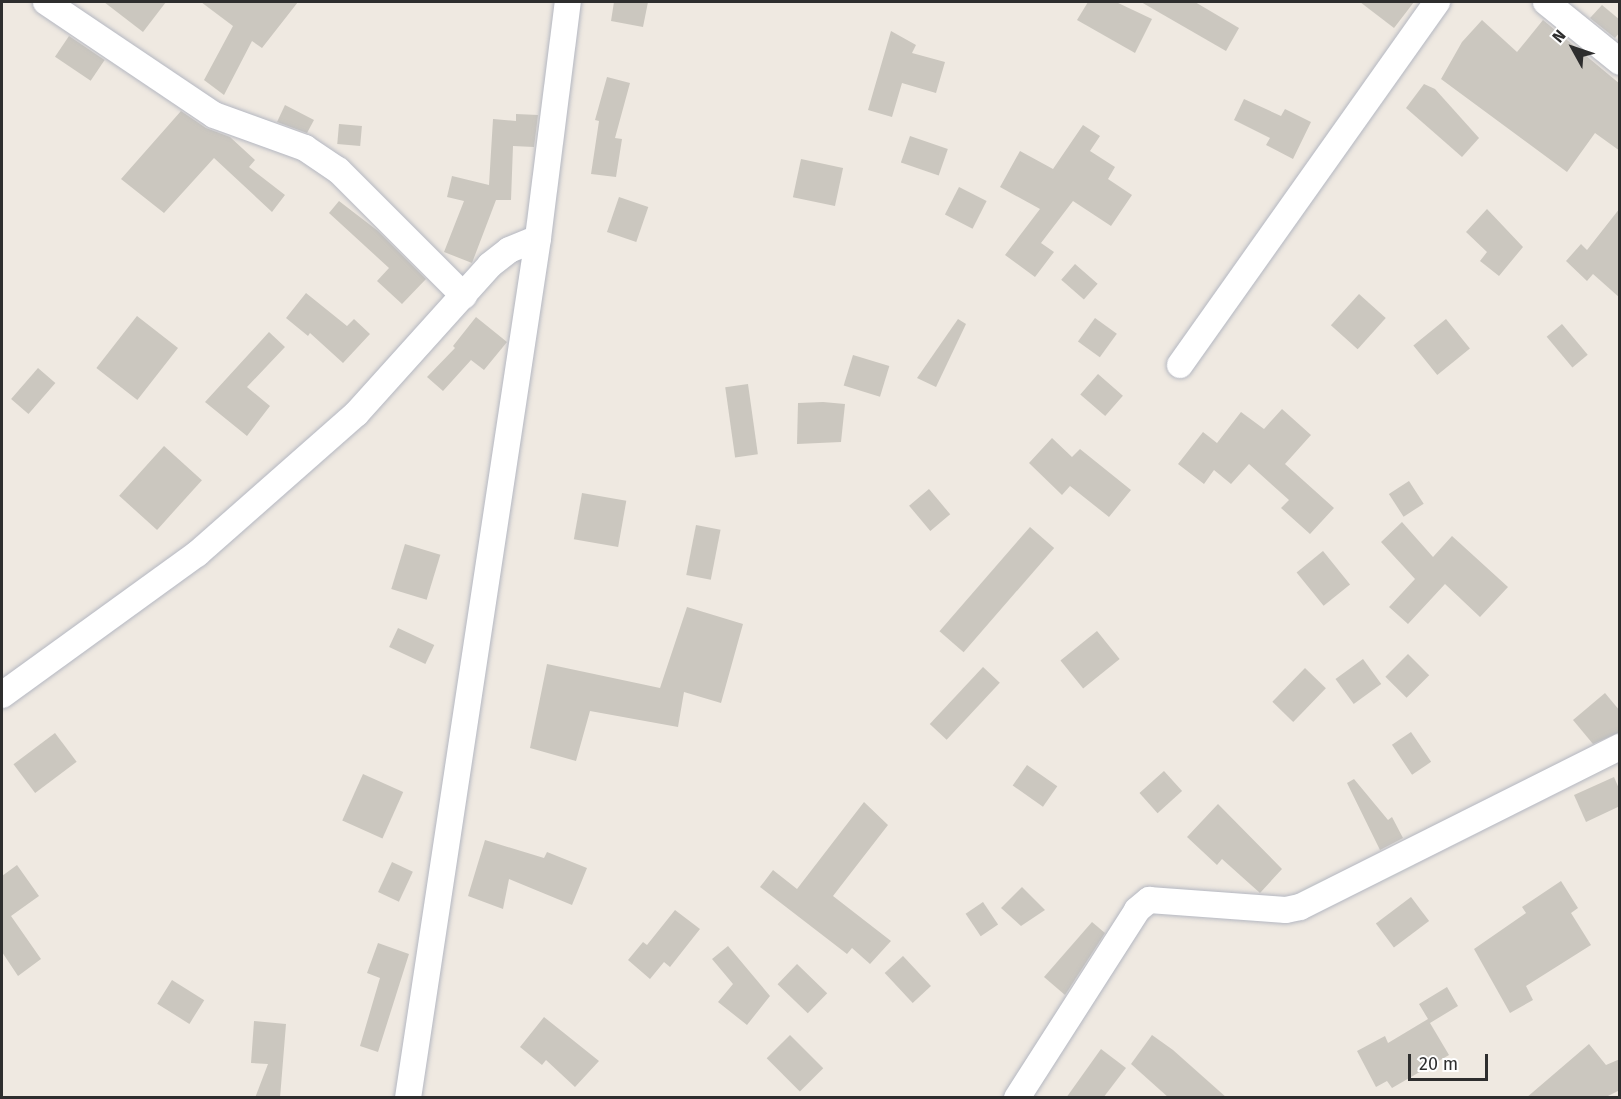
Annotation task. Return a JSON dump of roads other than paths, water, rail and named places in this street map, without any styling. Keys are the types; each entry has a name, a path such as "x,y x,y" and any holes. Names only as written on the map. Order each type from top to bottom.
{"street":[{"path":"46,2 214,115 305,148 338,170 464,296"},
{"path":"408,1098 538,238 568,2"},
{"path":"1180,365 1437,2"},
{"path":"1546,2 1620,62"},
{"path":"2,694 197,554 356,414 509,250 538,238"},
{"path":"1017,1098 1137,910 1149,900 1286,910 1300,907 1620,747"}]}
